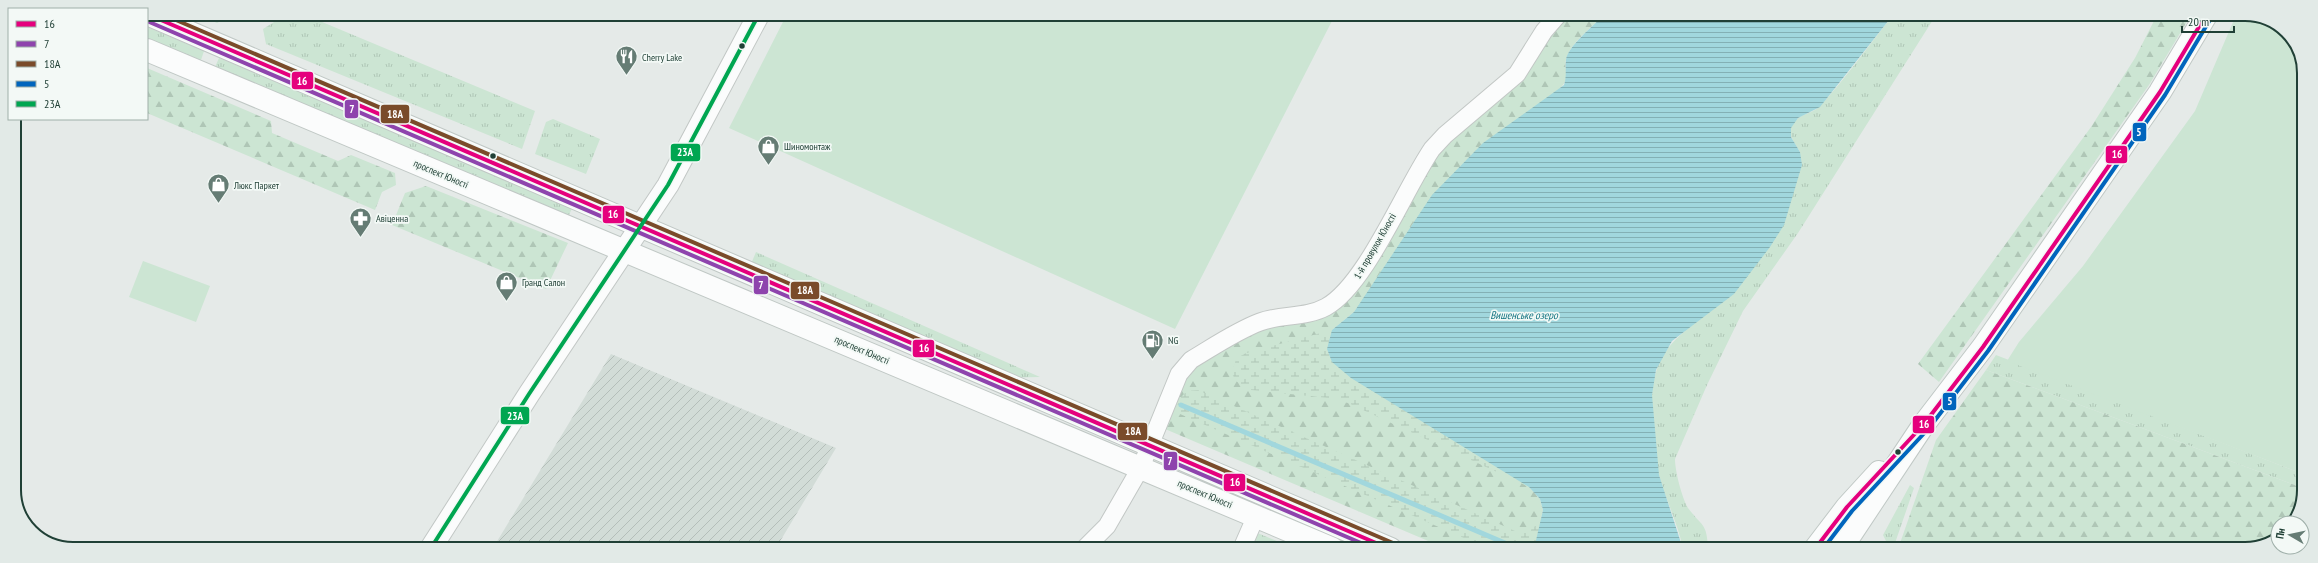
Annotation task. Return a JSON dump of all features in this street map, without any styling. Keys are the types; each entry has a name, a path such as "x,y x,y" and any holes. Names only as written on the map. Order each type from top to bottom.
{"main road":[{"path":"163,21 643,225 1150,446 1378,542"},
{"path":"1846,542 1924,424 1983,347 2151,105 2202,21"},
{"path":"204,74 217,44"},
{"name":"проспект Юності","path":"148,50 1319,542"},
{"path":"1820,542 1847,507 1924,424"}],"street":[{"path":"435,542 534,387 643,225 668,185 755,21"},
{"name":"1-й провулок Юності","path":"1091,542 1107,526 1141,467 1178,374 1191,360 1260,322 1316,311 1326,307 1345,292 1365,265 1432,150 1445,134 1517,74 1544,31 1553,21"},
{"path":"1245,542 1256,516"}],"shaded area":[{"path":"611,354 836,448 780,542 497,542"}],"green space":[{"path":"320,21 535,111 522,149 266,44 263,29 274,22"},
{"path":"783,21 1332,21 1175,329 729,128"},
{"path":"1553,21 1598,21 1581,37 1569,52 1566,59 1566,78 1560,88 1379,278 1354,312 1332,330 1351,378 1529,487 1540,499 1543,510 1536,542 1431,542 1158,426 1191,360 1337,299 1421,166 1492,93"},
{"path":"1888,21 1932,21 1798,233 1743,311 1707,385 1675,459 1675,464 1683,498 1688,508 1705,529 1707,542 1681,542 1657,467 1652,395 1657,368 1663,355 1672,343 1684,332 1800,152 1793,140 1790,130 1793,123 1800,117 1820,106"},
{"path":"2154,21 2187,21 2149,85 1939,382 1918,364 2091,127 2135,58"},
{"path":"2233,21 2255,22 2262,24 2279,34 2288,44 2293,53 2297,70 2297,472 2007,361 2019,342 2083,266 2195,111"},
{"path":"148,27 204,51 201,60 148,38"},
{"path":"219,58 573,206 569,215 215,67"},
{"path":"148,68 271,121 272,133 338,161 351,155 395,173 396,185 382,192 375,210 148,113"},
{"path":"553,119 600,139 586,174 535,154 546,122"},
{"path":"1483,143 1529,487 1348,403 1328,398 1251,390 1236,381 1231,372 1237,358 1246,353 1332,330 1354,312 1432,195"},
{"path":"426,186 568,243 546,289 392,225 405,193"},
{"path":"756,252 1040,377 994,378 748,271"},
{"path":"143,261 210,286 196,322 129,297"},
{"path":"1996,355 2297,472 2297,486 1986,370"},
{"path":"1986,370 2297,486 2296,500 2290,515 2270,515 2270,535 2255,541 1900,542 1936,440"},
{"path":"1198,390 1515,531 1527,532 1536,525 1541,518 1572,542 1473,542 1180,414 1176,409 1180,398 1187,391"},
{"path":"1910,485 1914,488 1895,542 1885,542 1883,535"},
{"path":"1250,530 1279,542 1245,542"}],"water":[{"name":"Вишенське озеро","path":"1598,21 1888,21 1820,107 1798,118 1791,128 1791,137 1800,152 1802,165 1784,225 1770,247 1734,294 1672,341 1656,370 1652,395 1659,475 1681,542 1536,542 1543,510 1540,499 1529,487 1351,378 1332,362 1327,349 1332,330 1354,312 1432,195 1483,143 1564,85 1566,76 1566,60 1568,55 1571,49"}],"waterway":[{"path":"1181,405 1503,542"}],"transit line":[{"name":"7","path":"148,21 1359,542"},
{"name":"16","path":"163,21 1374,542"},
{"name":"18А","path":"178,21 1391,542"},
{"name":"23А","path":"435,542 529,394 668,185 755,21"},
{"name":"16","path":"1820,542 1847,507 1924,424 1983,347 2160,92 2202,21"},
{"name":"5","path":"1828,542 1852,511 1929,428 1988,351 2165,95 2209,21"}],"place":[{"name":"Cherry Lake","path":"626,76"},
{"name":"Шиномонтаж","path":"768,166"},
{"name":"Люкс Паркет","path":"219,204"},
{"name":"Авіценна","path":"361,238"},
{"name":"Гранд Салон","path":"507,302"},
{"name":"NG","path":"1152,360"}]}
